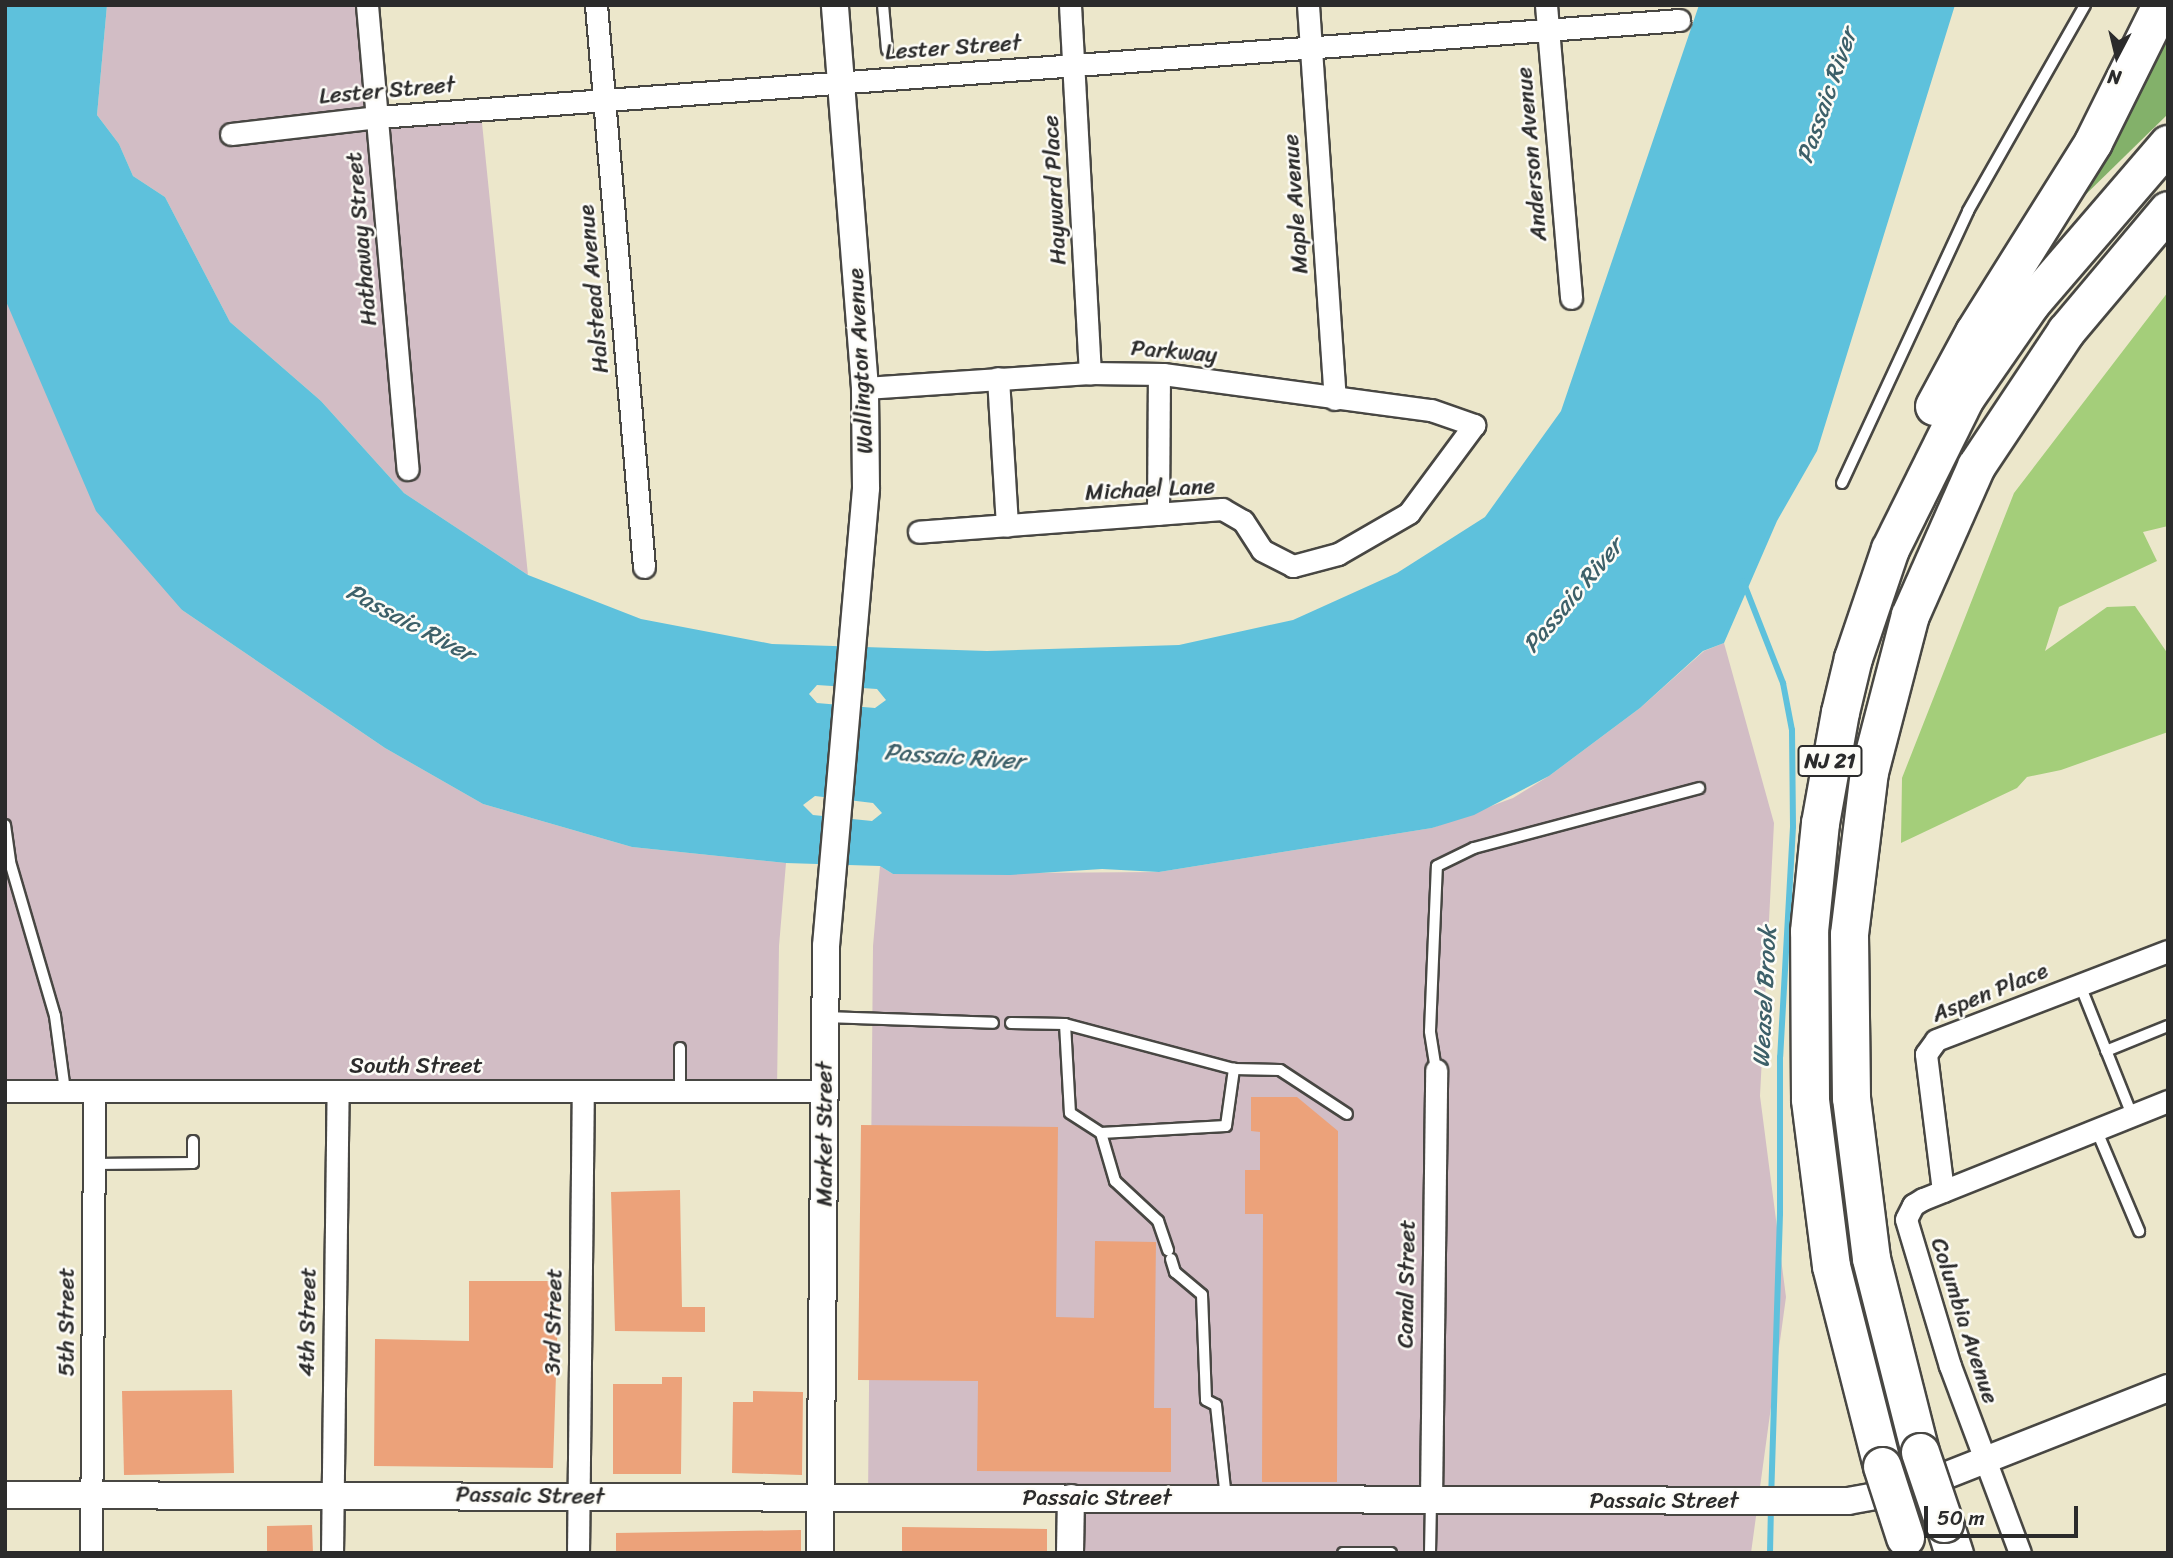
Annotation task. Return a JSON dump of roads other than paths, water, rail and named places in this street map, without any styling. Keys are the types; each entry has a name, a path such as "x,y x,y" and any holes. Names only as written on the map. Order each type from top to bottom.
{"highway":[{"path":"1829,766 1836,693 1855,594 1892,487 1974,332 2093,142 2161,5"},
{"name":"NJ 21","path":"1908,1545 1882,1466 1831,1266 1811,1111 1809,931 1829,766 1871,600 1938,446 2031,303 2168,144"},
{"name":"NJ 21","path":"1949,1538 1920,1452 1871,1258 1851,1098 1849,934 1872,759 1910,615 1976,466 2066,331 2168,210"}],"street":[{"name":"Hathaway Street","path":"367,5 408,469"},
{"name":"Halstead Avenue","path":"596,5 644,567"},
{"name":"Wallington Avenue","path":"835,5 865,388 866,488 848,717"},
{"name":"Hayward Place","path":"1070,5 1090,373"},
{"name":"Maple Avenue","path":"1308,5 1335,399"},
{"name":"Anderson Avenue","path":"1546,5 1571,298"},
{"name":"Lester Street","path":"232,134 378,117 1679,20"},
{"name":"Parkway","path":"865,388 1090,373 1158,374 1431,410 1474,425"},
{"path":"1158,374 1158,514"},
{"path":"998,378 1007,526"},
{"name":"Michael Lane","path":"919,533 1222,509 1243,521 1262,550 1293,566 1338,554 1409,513 1474,425"},
{"name":"Market Street","path":"820,1553 825,1017 831,895 848,717"},
{"name":"Aspen Place","path":"1942,1191 1926,1054 1936,1040 2168,951"},
{"name":"Canal Street","path":"1431,1499 1436,1070"},
{"name":"South Street","path":"5,1091 826,1091"},
{"name":"5th Street","path":"91,1553 94,1091"},
{"name":"4th Street","path":"332,1553 338,1092"},
{"name":"3rd Street","path":"578,1553 583,1092"},
{"name":"Columbia Avenue","path":"2020,1553 1983,1462 1908,1234 1906,1219 1913,1205 1942,1191 2168,1101"},
{"name":"Passaic Street","path":"5,1495 92,1493 1756,1502 1878,1498 1983,1462 2168,1388"},
{"path":"1070,1553 1071,1498"}],"lane":[{"path":"883,5 887,50"},
{"path":"1842,483 1968,211 2085,5"},
{"path":"1436,1070 1430,1031 1437,866 1474,848 1699,788"},
{"path":"5,825 10,862 55,1016 65,1091"},
{"path":"2080,985 2132,1115"},
{"path":"825,1017 993,1023"},
{"path":"1011,1023 1087,1026 1234,1069 1280,1070 1347,1114"},
{"path":"1065,1024 1070,1113 1101,1133 1226,1126 1234,1069"},
{"path":"2106,1051 2168,1026"},
{"path":"680,1048 680,1092"},
{"path":"2096,1129 2139,1231"},
{"path":"1101,1133 1115,1181 1158,1221 1175,1272 1202,1295 1206,1400 1216,1405 1226,1499"},
{"path":"94,1164 193,1163 193,1142"},
{"path":"1430,1553 1431,1499"},
{"path":"1343,1553 1391,1553"}],"water":[{"name":"Passaic River","path":"5,5 107,5 97,115 119,144 133,176 165,197 230,322 321,401 404,493 528,575 641,619 772,644 987,651 1179,645 1293,620 1397,573 1485,517 1561,411 1699,5 1955,5 1817,451 1777,521 1724,643 1703,651 1640,708 1549,776 1474,815 1432,828 1159,872 1102,869 1010,875 893,874 880,866 786,863 632,847 483,804 385,748 182,610 96,511 5,299","holes":["817,685 877,689 886,700 875,708 817,703 809,694","815,796 873,803 882,813 872,821 813,815 803,805"]}],"waterway":[{"name":"Weasel Brook","path":"1743,581 1783,683 1792,730 1793,827 1780,1057 1780,1214 1771,1495"},
{"name":"Weasel Brook","path":"1770,1553 1771,1506"}]}
